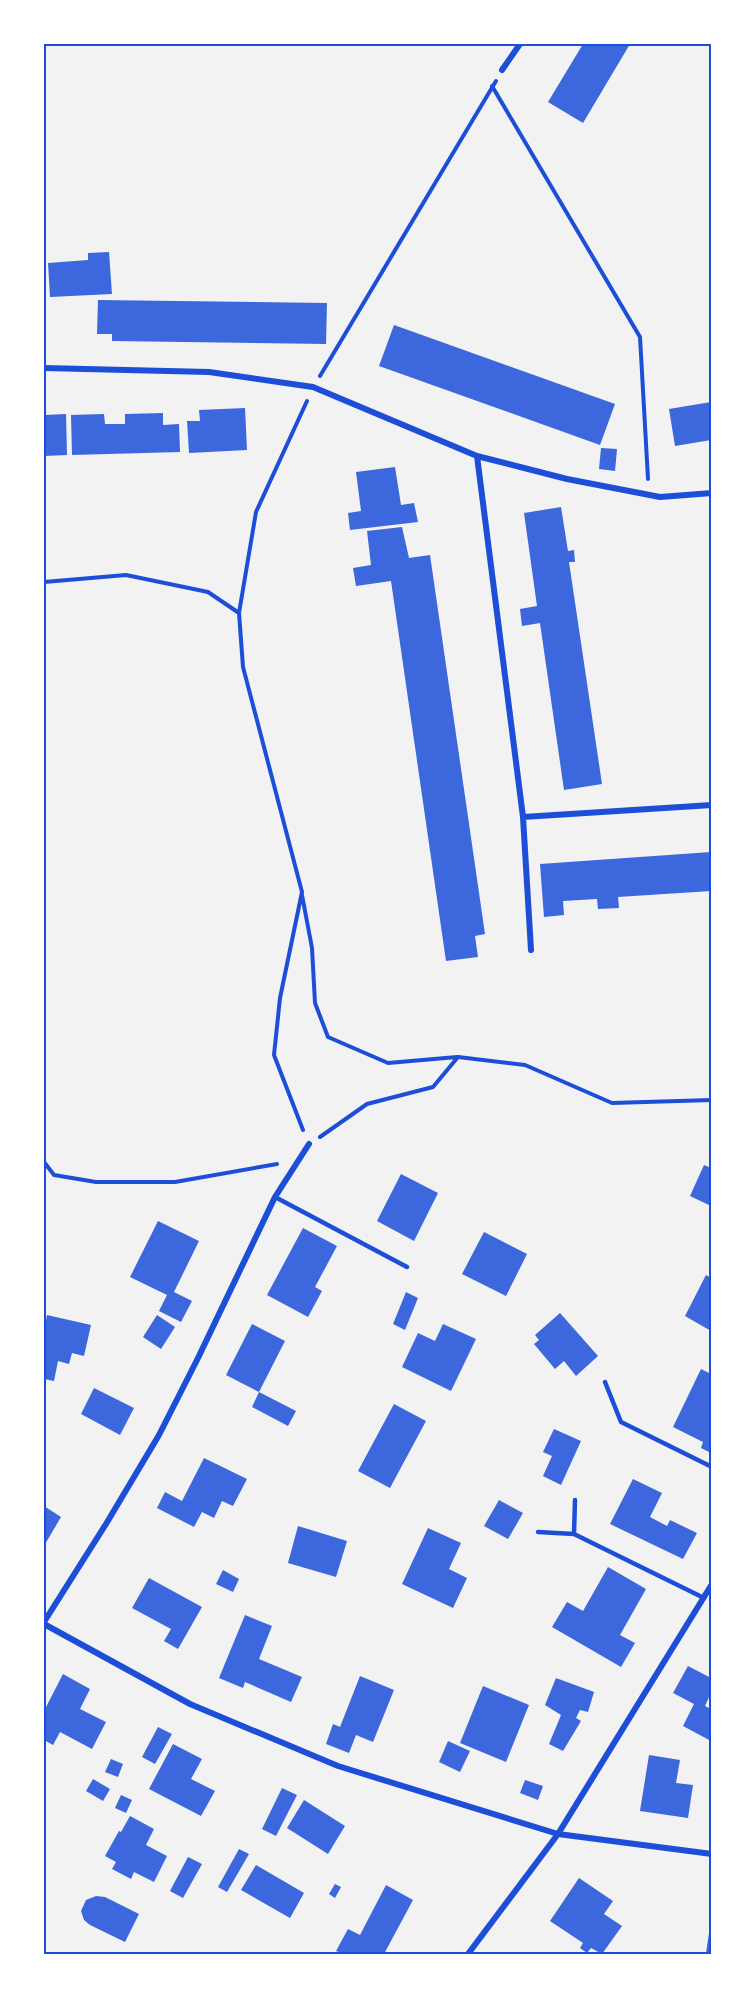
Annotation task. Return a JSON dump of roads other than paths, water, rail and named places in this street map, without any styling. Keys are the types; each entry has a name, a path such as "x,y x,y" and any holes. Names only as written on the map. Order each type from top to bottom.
{"street":[{"path":"502,70 520,44"},
{"path":"44,368 209,372 313,387 477,456 567,479 660,497 711,493"},
{"path":"477,456 524,818 531,950"},
{"path":"524,818 711,805"},
{"path":"309,1144 275,1197 159,1435 44,1623 190,1704 338,1766 558,1834 711,1854"},
{"path":"468,1954 558,1834 711,1584"}],"lane":[{"path":"275,1197 407,1267"},
{"path":"605,1382 621,1422 711,1467"},
{"path":"574,1500 574,1534"},
{"path":"538,1532 574,1534 704,1598"}]}
